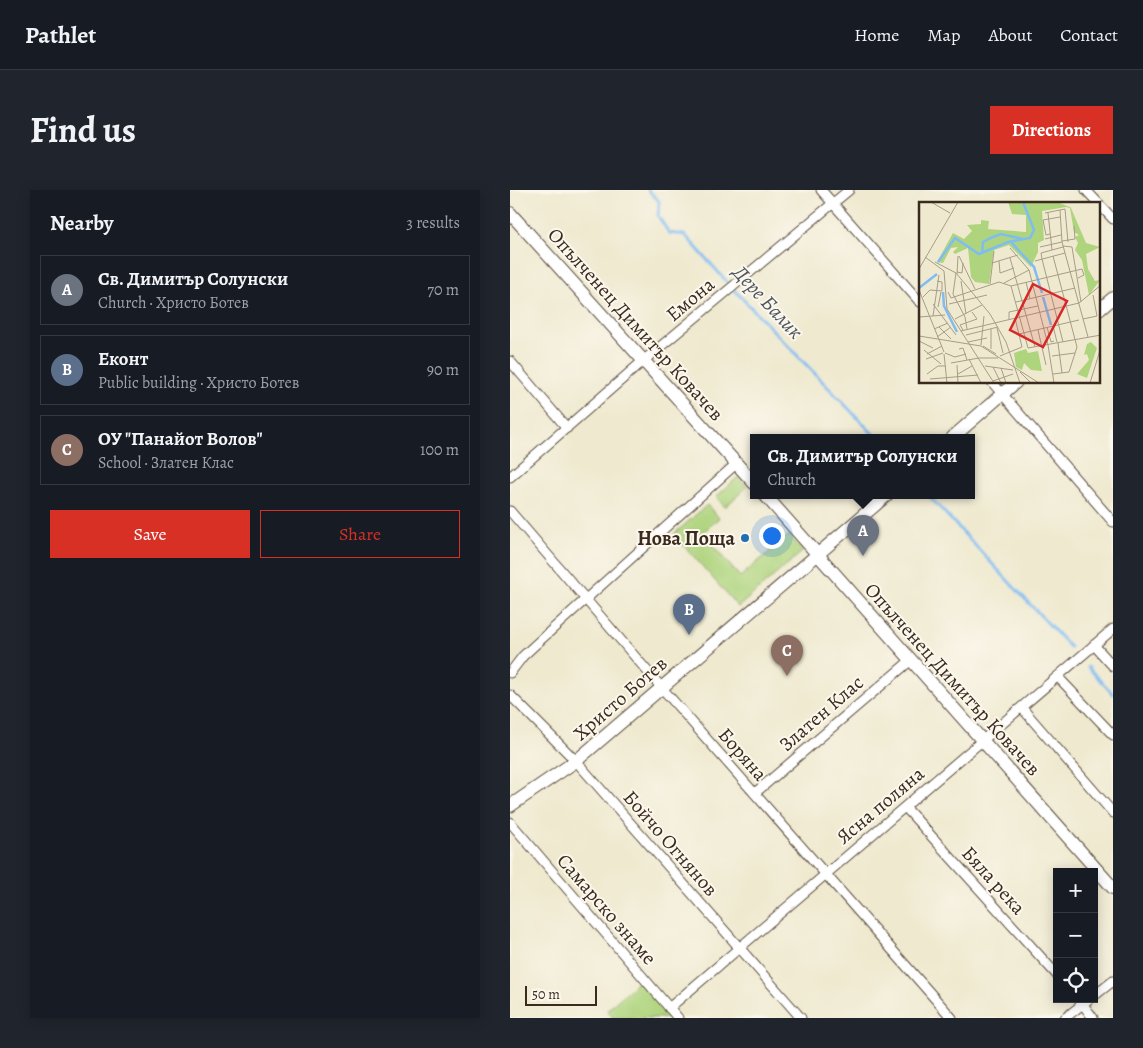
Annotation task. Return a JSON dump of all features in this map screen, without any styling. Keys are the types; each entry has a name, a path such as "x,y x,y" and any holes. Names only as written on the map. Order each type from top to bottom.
{"street":[{"path":"822,190 919,301"},
{"name":"Емона","path":"510,478 643,361 849,190"},
{"path":"1086,190 1097,202"},
{"path":"1100,205 1113,220"},
{"name":"Опълченец Димитър Ковачев","path":"510,213 750,478"},
{"path":"1100,309 1113,298"},
{"path":"510,360 567,428"},
{"path":"994,384 1113,522"},
{"path":"957,434 1014,384"},
{"path":"510,674 523,656 737,462"},
{"name":"Опълченец Димитър Ковачев","path":"769,499 1113,888"},
{"name":"Христо Ботев","path":"510,806 576,760 882,499"},
{"name":"Боряна","path":"510,511 661,687 952,1018"},
{"name":"Ясна поляна","path":"669,1008 1113,629"},
{"path":"1094,645 1113,666"},
{"name":"Златен Клас","path":"755,794 911,660"},
{"path":"1058,677 1113,735"},
{"name":"Бойчо Огнянов","path":"510,695 576,760 801,1018"},
{"path":"1022,708 1113,813"},
{"name":"Бяла река","path":"905,807 1053,971"},
{"name":"Самарско знаме","path":"510,822 678,1018"},
{"path":"1098,993 1113,981"},
{"path":"1065,1018 1082,1003"},
{"path":"1085,1003 1093,1018"}],"green space":[{"path":"738,477 747,487 725,507 716,497"},
{"path":"707,505 719,518 702,533 740,577 789,535 803,551 738,607 674,534"},
{"path":"641,979 671,1014 667,1018 613,1018 607,1010"}],"waterway":[{"name":"Дере Балик","path":"648,190 659,201 658,216 669,233 685,235 737,293 873,434"},
{"name":"Дере Балик","path":"932,499 1070,647"},
{"name":"Дере Балик","path":"1088,667 1113,694"}],"place":[{"name":"Нова Поща","path":"745,538"},
{"name":"Св. Димитър Солунски","path":"863,556"},
{"name":"Еконт","path":"689,635"},
{"name":"ОУ \"Панайот Волов\"","path":"787,676"}]}
